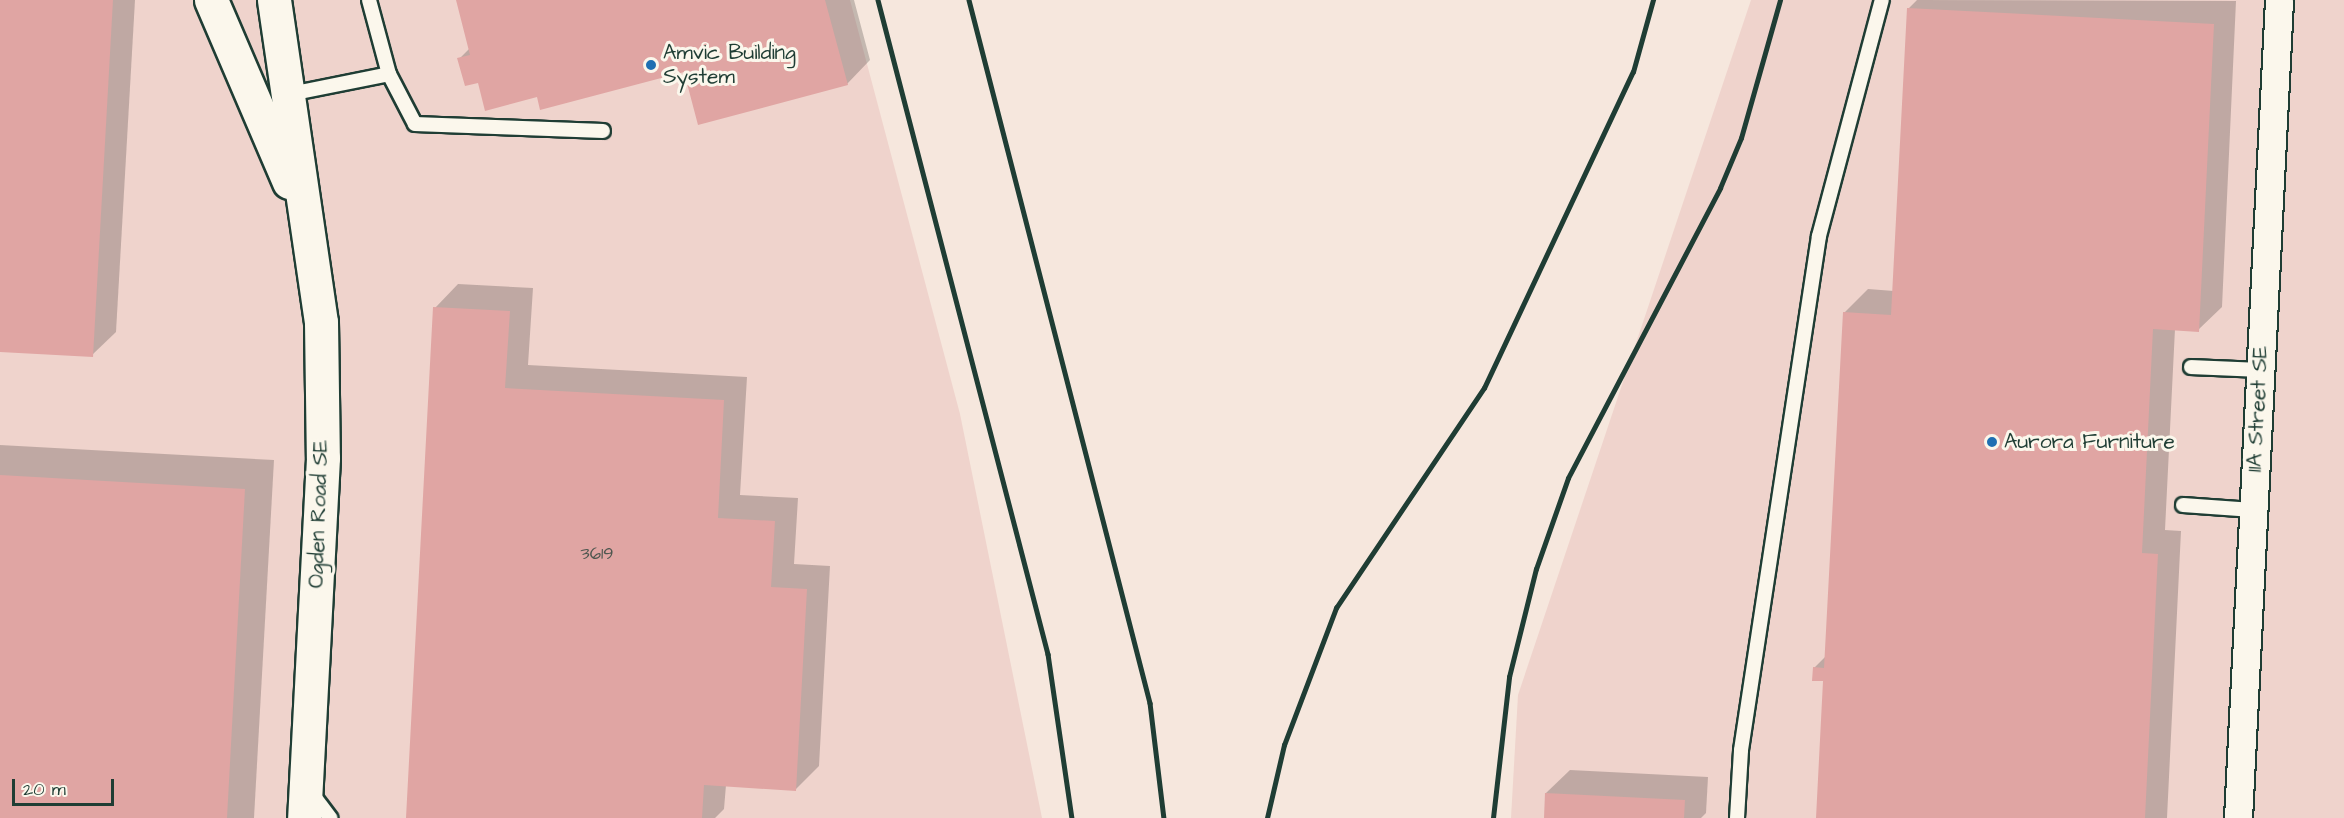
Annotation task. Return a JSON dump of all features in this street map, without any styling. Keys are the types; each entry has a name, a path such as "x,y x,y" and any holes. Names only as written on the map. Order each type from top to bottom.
{"street":[{"name":"Ogden Road SE","path":"212,0 301,212"},
{"name":"Ogden Road SE","path":"274,0 290,94 301,212 321,322 323,458 304,818"},
{"name":"11A Street SE","path":"2238,818 2279,0"}],"lane":[{"path":"369,0 389,74 415,124 603,131"},
{"path":"1737,818 1741,750 1820,236 1882,0"},
{"path":"290,94 389,74"},
{"path":"2191,367 2260,370"},
{"path":"2183,506 2253,510"},
{"path":"306,786 330,818"}],"shaded area":[{"path":"0,0 850,0 960,414 1042,818 0,818"},
{"path":"1751,0 2344,0 2344,818 1511,818 1518,695"}],"building":[{"path":"0,0 113,0 93,357 0,352"},
{"name":"Amvic Building System","path":"456,0 825,0 848,85 698,125 684,72 540,110 537,97 485,111 478,83 465,86 457,58 470,55"},
{"name":"Aurora Furniture","path":"1907,8 2214,24 2199,332 2153,329 2142,553 2158,554 2145,818 1816,818 1823,681 1812,681 1813,667 1824,668 1843,312 1891,315"},
{"path":"433,307 510,311 505,388 724,400 718,518 775,521 771,587 807,589 796,791 704,785 702,818 406,818"},
{"path":"0,475 245,489 227,818 0,818"},
{"path":"1545,793 1685,800 1684,818 1544,818"}],"railway":[{"path":"878,0 1048,654 1072,818"},
{"path":"969,0 1150,703 1164,818"},
{"path":"1267,818 1284,745 1336,608 1484,388 1633,72 1653,0"},
{"path":"1493,818 1509,677 1536,569 1568,478 1720,188 1741,138 1780,0"}],"place":[{"name":"Amvic Building System","path":"651,65"},
{"name":"Aurora Furniture","path":"1992,442"}]}
